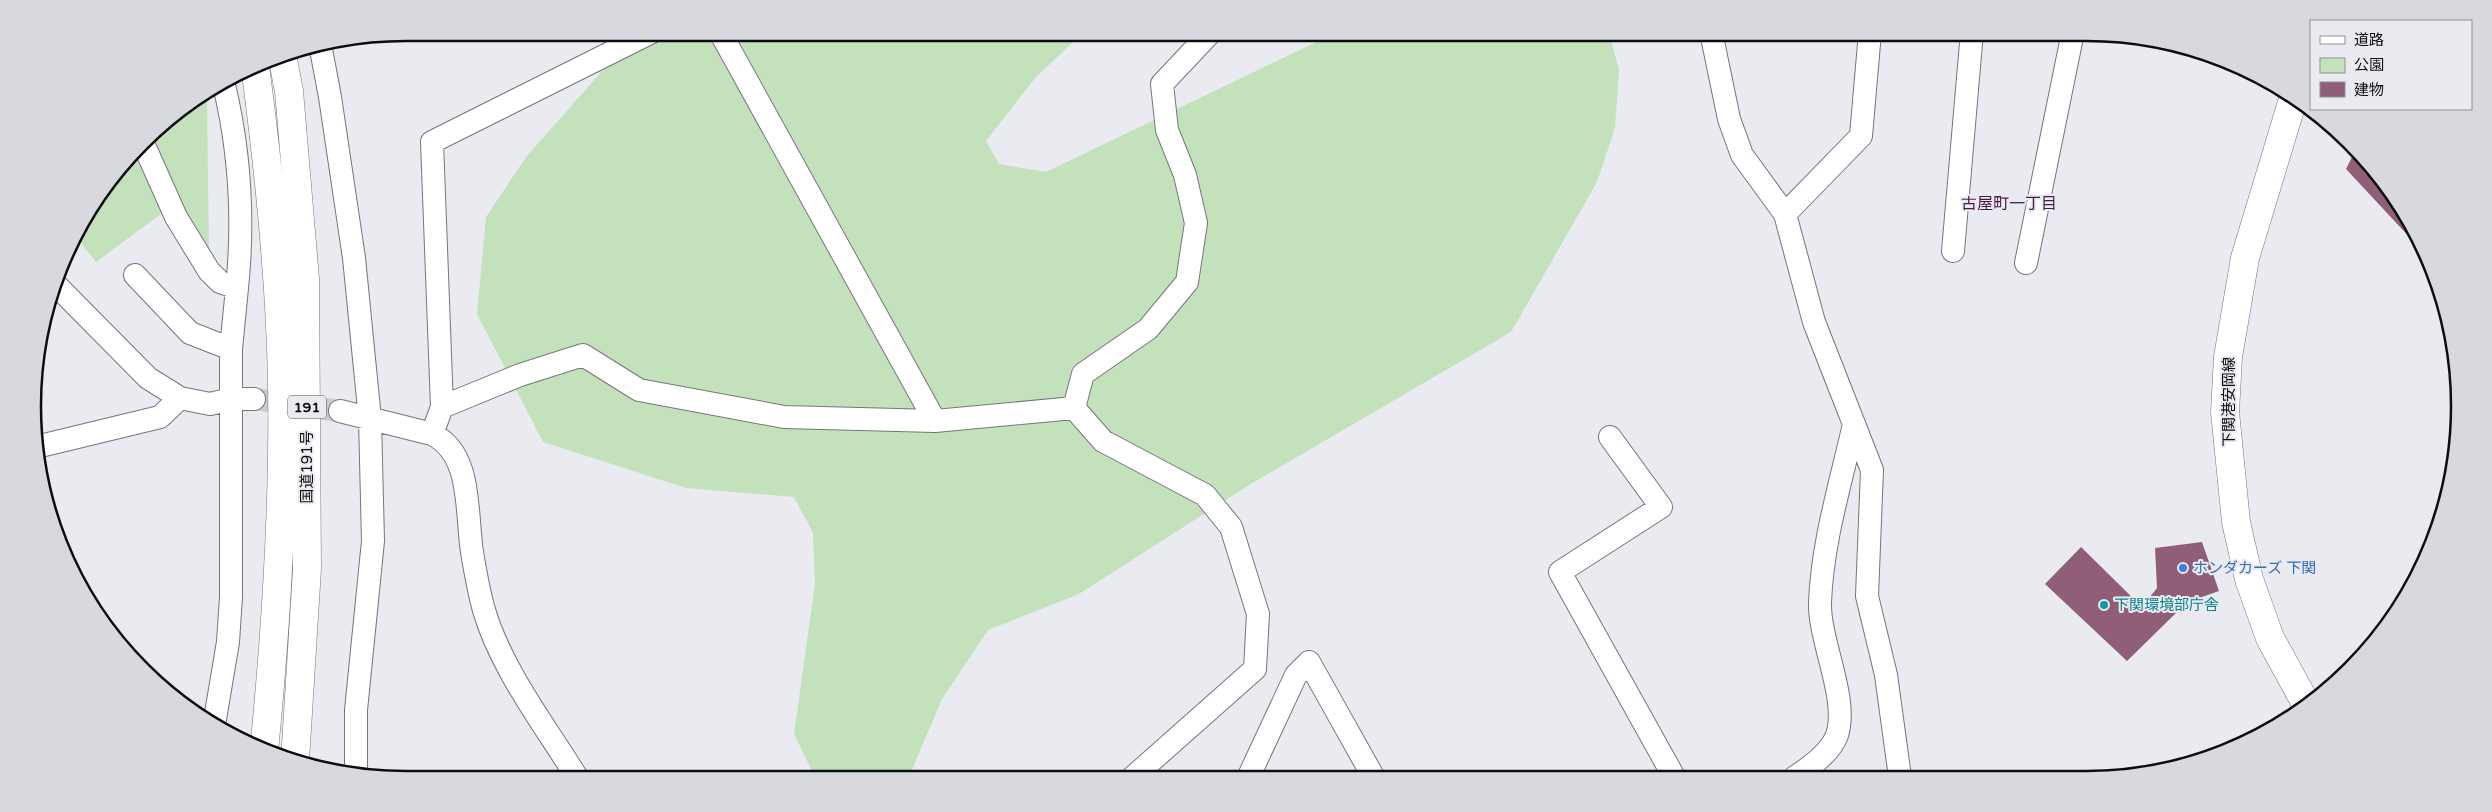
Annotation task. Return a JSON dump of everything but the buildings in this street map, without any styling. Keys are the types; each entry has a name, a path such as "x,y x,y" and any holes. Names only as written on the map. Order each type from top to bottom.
{"main road":[{"name":"国道191号","path":"284,63 289,91 305,278 306,569 296,753"},
{"name":"国道191号","path":"256,74 272,211 282,380 281,516 265,742"},
{"name":"下関港安岡線","path":"2291,105 2245,258 2228,358 2225,412 2236,522 2249,579 2270,638 2303,699"},
{"path":"306,569 308,757"}],"street":[{"path":"432,434 442,407 432,142 634,41"},
{"path":"725,41 935,421"},
{"path":"1074,408 1083,374 1148,329 1187,282 1196,223 1185,175 1167,130 1162,84 1203,41"},
{"path":"1713,41 1729,119 1742,155 1785,214 1814,322 1872,470 1867,596 1886,675 1899,771"},
{"path":"1785,214 1861,136 1869,41"},
{"path":"1953,251 1971,41"},
{"path":"2026,262 2071,41"},
{"path":"321,52 354,258 370,419 373,541 356,710 356,768"},
{"path":"215,717 228,642 231,597 231,349 240,240 238,162 225,90"},
{"path":"146,150 176,217 209,271 220,282 237,288"},
{"path":"135,275 190,334 231,349"},
{"path":"61,290 148,378 180,398 210,404 231,399 254,399"},
{"path":"442,407 520,375 583,355 639,390 784,417 935,421 1074,408"},
{"path":"43,445 160,417 180,398"},
{"path":"1074,408 1103,441 1205,495 1231,527 1258,614 1255,669 1140,771"},
{"path":"340,411 432,434 443,440 453,451 465,484 471,549 484,611 506,664 573,771"},
{"path":"1804,771 1815,764 1837,735 1839,709 1820,605 1824,561 1854,424"},
{"path":"1610,437 1661,507 1560,572 1671,771"},
{"path":"1251,771 1296,675 1310,662 1370,771"}],"green space":[{"path":"640,41 1074,41 1036,77 986,141 999,164 1046,172 1318,41 1611,41 1619,70 1615,128 1597,182 1511,332 1249,485 1079,594 988,630 942,699 911,771 812,771 794,734 815,584 813,533 794,497 686,488 543,442 477,314 486,217 526,157 611,61"},
{"path":"207,101 209,254 180,200 96,262 81,242 103,203 148,148 184,117"}],"tunnel":[{"path":"254,399 340,411"}],"place":[{"name":"ホンダカーズ 下関","path":"2183,568"},
{"name":"下関環境部庁舎","path":"2104,605"}],"district":[{"name":"古屋町一丁目","path":"2009,203"}]}
